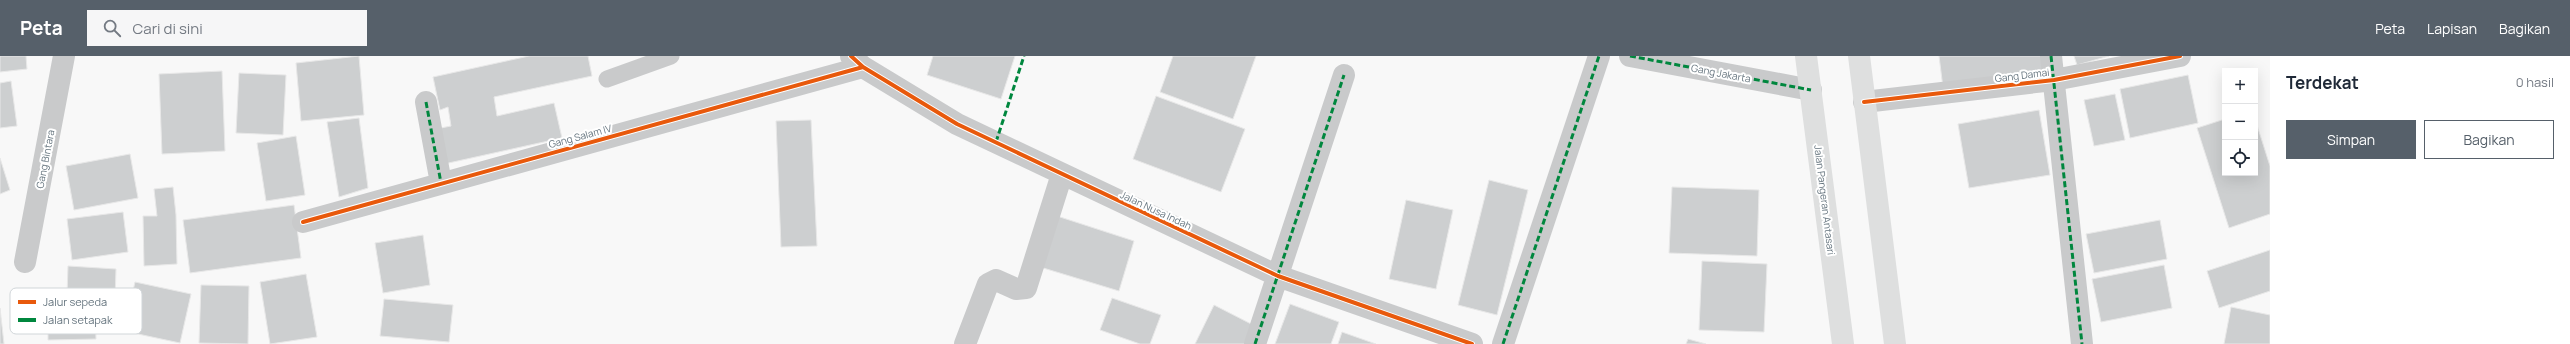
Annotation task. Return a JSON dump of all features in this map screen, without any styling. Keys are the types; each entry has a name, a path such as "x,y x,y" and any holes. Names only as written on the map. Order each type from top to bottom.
{"main road":[{"name":"Jalan Pangeran Antasari","path":"1806,56 1843,344"},
{"path":"1859,56 1895,344"}],"street":[{"name":"Gang Bintara","path":"25,262 64,56"},
{"path":"1503,344 1599,56"},
{"name":"Gang Jakarta","path":"1630,56 1811,90"},
{"path":"2051,56 2082,344"},
{"name":"Gang Damai","path":"1864,102 2054,80 2180,56"},
{"name":"Jalan Nusa Indah","path":"857,61 957,124 1278,276 1472,344"},
{"name":"Gang Salam IV","path":"303,222 857,61"},
{"path":"1255,344 1344,75"},
{"path":"426,102 441,182"},
{"path":"966,344 988,284 996,280 1016,289 1026,288 1062,174"}],"lane":[{"path":"607,79 672,56"}],"building":[{"path":"0,56 26,56 27,69 0,72"},
{"path":"359,56 364,115 301,121 296,63"},
{"path":"529,56 588,56 592,76 494,97 497,116 554,103 562,138 444,164 436,129 451,126 448,107 440,110 433,77"},
{"path":"933,56 1015,56 1001,99 927,75"},
{"path":"1173,56 1256,56 1233,119 1160,92"},
{"path":"1939,56 2047,56 2049,72 1943,88"},
{"path":"2074,56 2109,56 2077,65"},
{"path":"222,71 225,151 162,154 159,74"},
{"path":"239,73 286,75 283,135 236,133"},
{"path":"2188,75 2198,123 2130,138 2120,89"},
{"path":"11,81 17,126 0,128 0,83"},
{"path":"2115,94 2125,140 2094,146 2084,100"},
{"path":"1156,96 1245,129 1221,192 1133,159"},
{"path":"2039,110 2050,175 1969,188 1958,124"},
{"path":"359,118 368,188 339,197 327,122"},
{"path":"811,120 817,246 781,247 776,121"},
{"path":"2222,120 2222,176 2258,176 2258,128 2270,166 2270,214 2229,228 2197,128"},
{"path":"296,136 305,195 266,201 257,143"},
{"path":"130,154 138,198 74,210 66,166"},
{"path":"0,158 10,190 0,194"},
{"path":"1489,180 1528,190 1497,315 1458,305"},
{"path":"173,187 176,215 177,264 144,266 143,216 157,216 154,189"},
{"path":"1672,187 1759,190 1757,256 1669,253"},
{"path":"1406,200 1453,210 1436,289 1389,279"},
{"path":"294,205 301,258 190,273 183,220"},
{"path":"123,212 128,252 72,260 67,219"},
{"path":"1057,216 1134,241 1119,291 1040,267"},
{"path":"2160,220 2167,259 2094,273 2086,234"},
{"path":"423,235 430,285 383,293 375,243"},
{"path":"2270,250 2270,291 2219,308 2207,271"},
{"path":"1702,261 1767,264 1764,332 1699,330"},
{"path":"2164,265 2172,308 2101,322 2092,279"},
{"path":"68,266 116,269 115,288 67,288"},
{"path":"306,274 317,337 270,344 260,282"},
{"path":"135,282 191,294 180,343 138,334 142,334 142,288 134,288"},
{"path":"201,285 249,286 248,344 199,343"},
{"path":"1112,298 1161,315 1150,344 1140,344 1100,330"},
{"path":"384,299 453,305 449,342 380,336"},
{"path":"1290,304 1339,322 1331,344 1275,344"},
{"path":"1214,305 1257,327 1248,344 1195,344"},
{"path":"2231,307 2270,315 2270,344 2224,344"},
{"path":"0,308 4,344 0,344"},
{"path":"1342,332 1376,344 1338,344"},
{"path":"48,334 96,334 96,339 48,340"},
{"path":"1688,339 1706,344 1686,344"}],"marked path":[{"path":"996,142 1024,56"},
{"path":"1503,344 1599,56"},
{"path":"1630,56 1811,90"},
{"path":"2051,56 2082,344"},
{"path":"1255,344 1344,75"},
{"path":"426,102 441,183"}],"cycle path":[{"path":"851,56 863,67 957,124 1278,276 1472,344"},
{"path":"1864,102 2054,80 2180,56"},
{"path":"303,222 863,67"}]}
